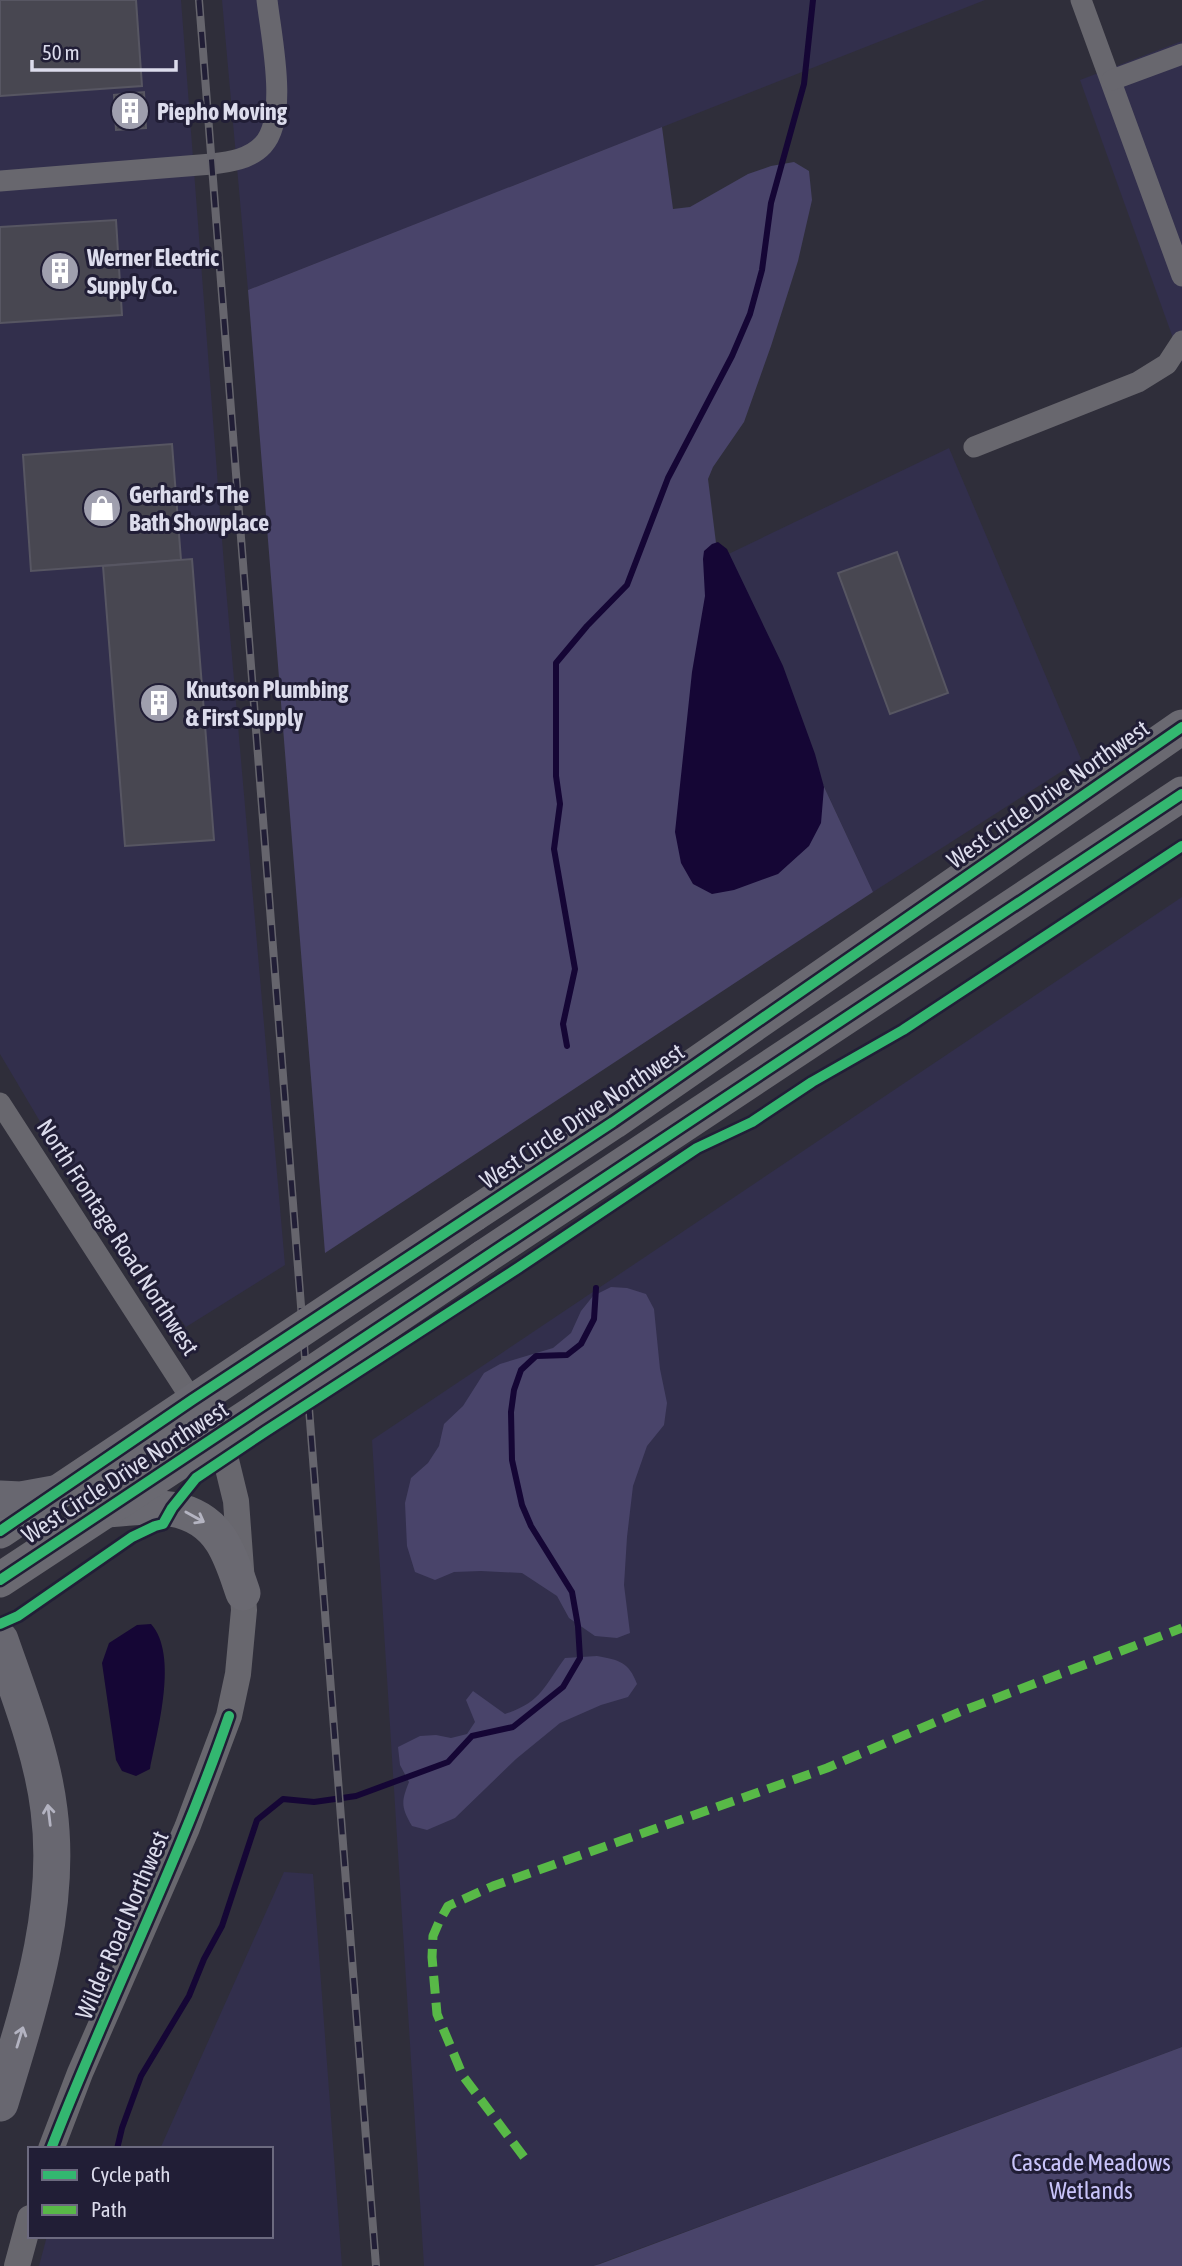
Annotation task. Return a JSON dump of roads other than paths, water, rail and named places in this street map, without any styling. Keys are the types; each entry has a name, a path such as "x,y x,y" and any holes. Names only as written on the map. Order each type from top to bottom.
{"highway":[{"path":"0,1499 21,1500 54,1494"},
{"path":"0,1640 40,1765 49,1808 53,1857 44,1944 31,1999 0,2102"}],"main road":[{"name":"West Circle Drive Northwest","path":"0,1531 192,1400 613,1122 1182,727"},
{"name":"West Circle Drive Northwest","path":"0,1580 1182,794"},
{"path":"105,1510 157,1506 197,1517 215,1531 223,1543 243,1593"}],"street":[{"path":"0,181 212,164 238,160 263,145 271,132 276,114 277,94 267,0"},
{"path":"1081,0 1182,276"},
{"path":"1112,80 1182,54"},
{"path":"974,447 1138,382 1167,364 1182,341"},
{"name":"North Frontage Road Northwest","path":"0,1103 192,1400"},
{"name":"Wilder Road Northwest","path":"52,2147 80,2073 173,1863 229,1716 241,1654 243,1593 236,1501 226,1460 192,1400"},
{"path":"17,2266 28,2225"}],"waterway":[{"path":"567,1046 563,1024 575,969 554,849 560,804 556,776 556,663 627,585 668,478 732,356 750,314 762,270 771,203 804,84 813,0"},
{"path":"117,2147 141,2076 189,1996 204,1959 222,1926 257,1820 283,1799 314,1802 356,1796 448,1762 472,1736 513,1727 563,1687 580,1658 572,1592 531,1526 522,1505 512,1460 511,1412 514,1390 521,1370 536,1356 567,1355 581,1344 594,1319 596,1288"}],"railway":[{"path":"199,0 376,2266"}],"place":[{"name":"Piepho Moving","path":"130,111"},
{"name":"Werner Electric Supply Co.","path":"60,271"},
{"name":"Gerhard's The Bath Showplace","path":"102,508"},
{"name":"Knutson Plumbing & First Supply","path":"159,703"}],"park label":[{"name":"Cascade Meadows Wetlands","path":"1091,2176"}]}
